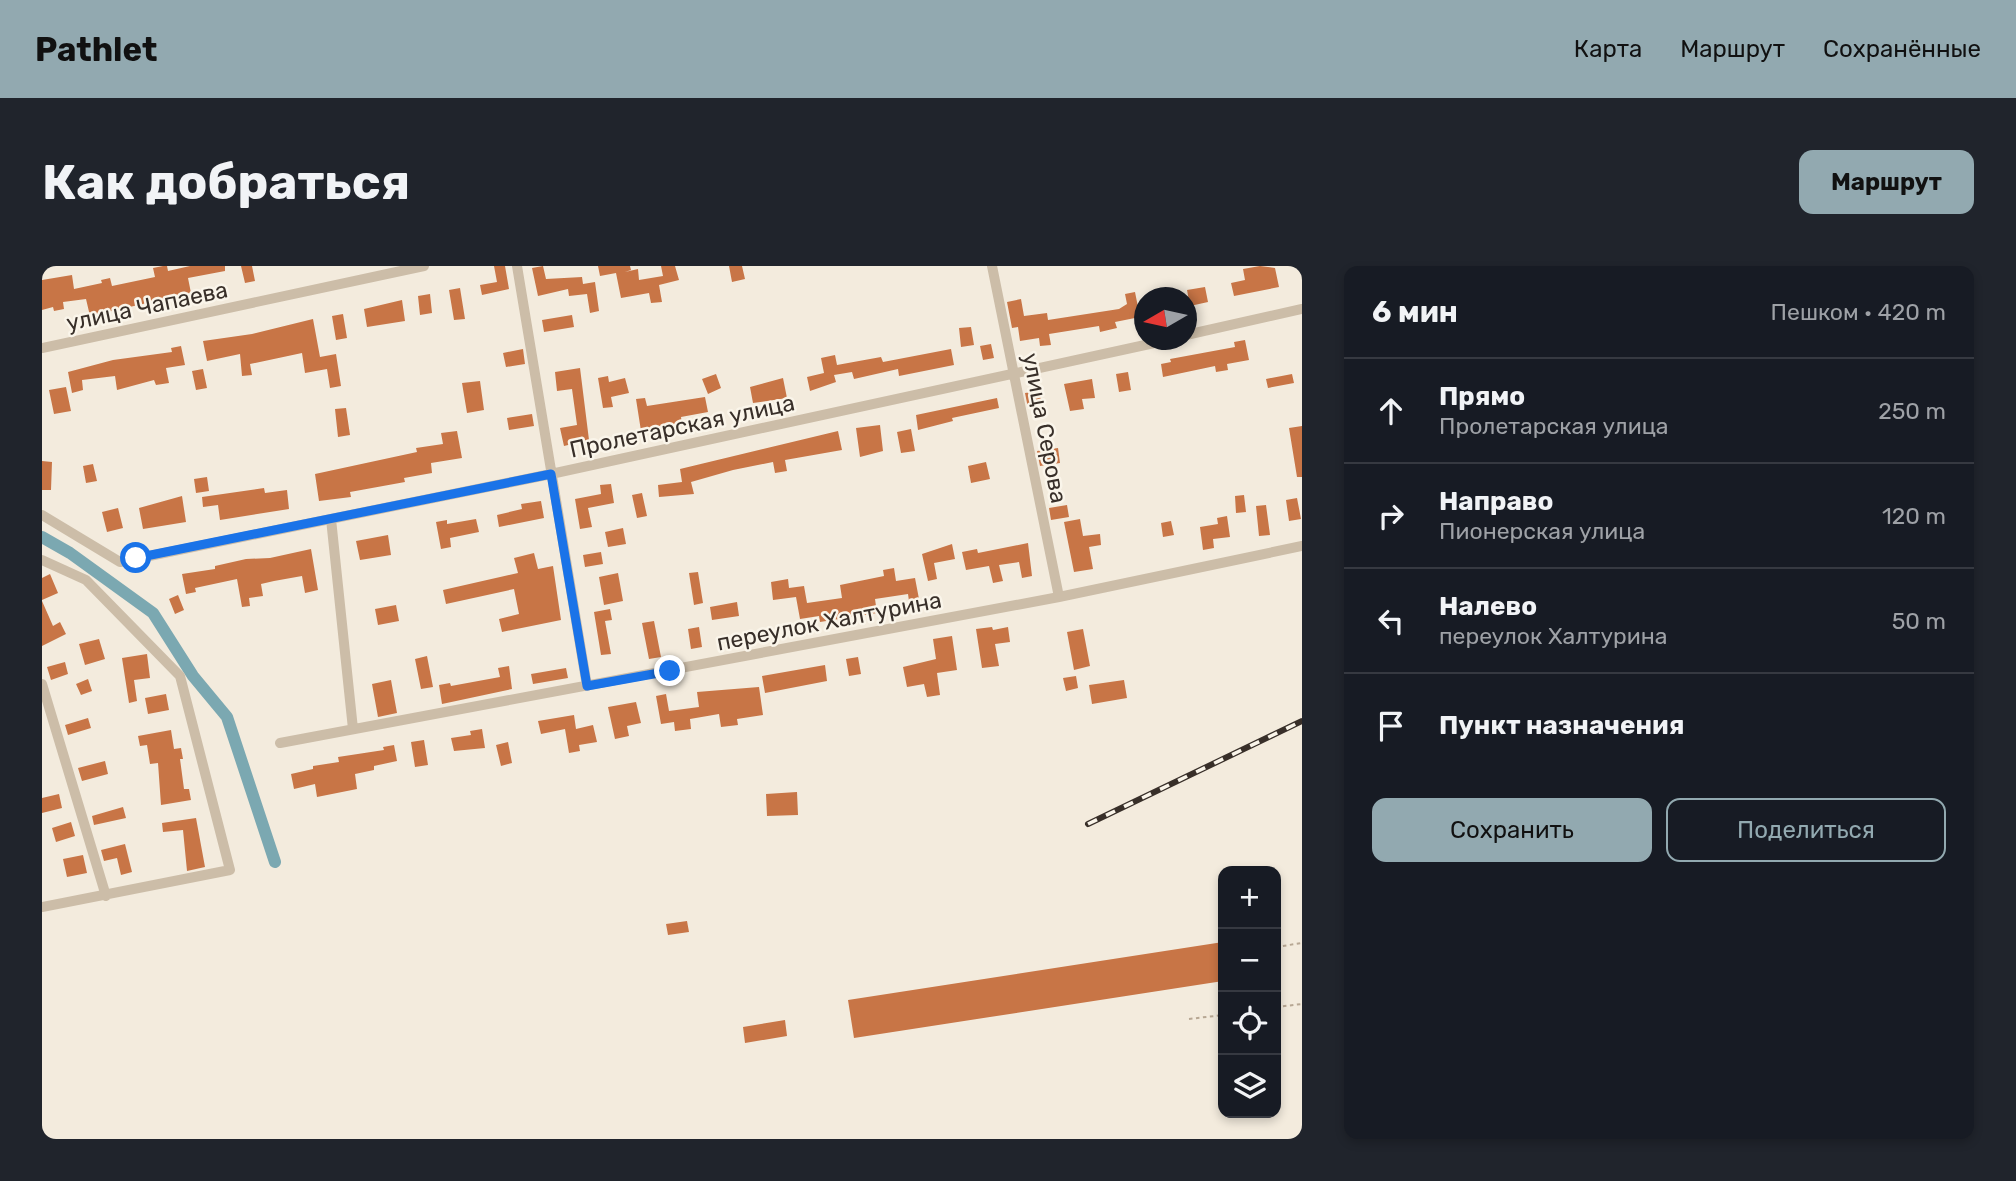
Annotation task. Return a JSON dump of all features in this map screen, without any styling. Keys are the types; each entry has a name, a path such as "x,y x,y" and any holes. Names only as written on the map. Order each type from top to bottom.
{"street":[{"name":"улица Чапаева","path":"42,348 424,266"},
{"path":"517,266 587,686"},
{"name":"улица Серова","path":"992,266 1059,597"},
{"path":"1197,333 1302,309"},
{"name":"Пролетарская улица","path":"42,515 120,562 551,474 1134,348"},
{"path":"331,519 353,729"},
{"name":"переулок Халтурина","path":"280,743 1059,597 1302,546"},
{"path":"42,560 86,580 180,676 230,870 42,907"},
{"path":"42,684 106,896"}],"path":[{"path":"1281,946 1302,943"},
{"path":"1281,1006 1302,1004"},
{"path":"1189,1019 1218,1015"}],"building":[{"path":"167,266 168,271 190,266 225,266 225,271 188,278 191,293 90,316 86,299 63,302 64,309 54,311 53,307 42,310 42,280 72,275 74,289 102,283 101,280 110,278 112,286 155,277 153,268"},
{"path":"241,266 252,266 255,281 245,283"},
{"path":"494,266 505,266 509,289 482,295 480,285 497,282"},
{"path":"543,266 546,279 582,277 583,284 595,282 599,311 590,313 587,294 569,296 568,289 538,296 532,268"},
{"path":"598,266 630,266 631,270 625,272 638,269 639,280 663,276 661,266 675,266 679,280 659,285 662,302 651,303 649,293 621,298 616,273 600,276"},
{"path":"729,266 742,266 745,279 732,282"},
{"path":"1260,266 1275,268 1279,287 1234,296 1231,283 1245,280 1243,269"},
{"path":"1205,287 1208,302 1197,304 1197,288"},
{"path":"460,288 465,319 454,320 449,290"},
{"path":"1134,292 1134,318 1115,322 1117,328 1100,332 1099,326 1049,334 1051,345 1040,346 1039,338 1020,341 1018,327 1012,328 1007,302 1021,299 1024,316 1047,313 1048,320 1119,309 1127,304 1125,294"},
{"path":"430,294 432,313 420,315 418,296"},
{"path":"402,300 405,321 367,327 364,309"},
{"path":"343,314 347,338 336,340 332,316"},
{"path":"572,315 574,327 544,332 542,320"},
{"path":"313,319 320,357 336,354 341,386 330,388 327,369 305,373 302,353 250,364 252,375 242,376 240,354 207,361 203,341 252,334"},
{"path":"971,327 974,345 961,347 959,328"},
{"path":"1245,340 1249,360 1227,364 1228,370 1216,372 1215,366 1163,377 1161,364 1171,362 1170,359 1235,347 1234,342"},
{"path":"991,344 994,358 983,360 980,346"},
{"path":"181,346 185,365 166,368 169,383 156,385 154,380 117,390 115,376 82,380 83,390 72,393 68,372 113,360 172,352 171,348"},
{"path":"523,349 525,364 506,367 503,353"},
{"path":"951,349 954,365 899,376 898,369 854,379 852,372 834,375 836,382 810,391 807,377 824,373 821,358 835,355 837,365 881,357 883,362"},
{"path":"580,368 589,440 564,446 560,428 577,425 572,389 557,391 555,372"},
{"path":"203,369 207,388 196,390 192,371"},
{"path":"1128,372 1131,390 1119,392 1116,374"},
{"path":"716,374 721,388 708,394 702,379"},
{"path":"1292,374 1294,383 1268,388 1266,379"},
{"path":"608,376 609,382 625,378 629,393 611,397 613,407 603,408 598,378"},
{"path":"783,378 787,398 753,403 750,387"},
{"path":"1092,379 1095,398 1082,399 1084,409 1070,411 1064,384"},
{"path":"480,381 484,410 467,413 462,383"},
{"path":"66,387 71,411 54,414 49,390"},
{"path":"1039,391 1042,405 1028,408 1025,393"},
{"path":"705,397 708,412 681,417 682,424 641,431 636,399 645,398 647,406"},
{"path":"997,398 999,408 952,418 953,421 918,430 916,415"},
{"path":"346,408 350,435 338,437 335,409"},
{"path":"532,414 534,426 509,430 507,418"},
{"path":"880,425 883,451 860,457 856,428"},
{"path":"1302,426 1302,477 1297,477 1289,428"},
{"path":"911,429 915,451 901,453 897,432"},
{"path":"457,431 462,458 431,463 432,473 404,478 405,482 350,492 351,497 319,501 315,474 417,452 416,448 443,444 441,433"},
{"path":"838,431 842,450 785,460 787,471 775,473 773,462 733,470 691,482 694,494 659,497 658,485 682,482 680,469"},
{"path":"1058,448 1060,463 1040,466 1037,451"},
{"path":"42,461 52,462 51,490 42,490"},
{"path":"986,462 990,479 971,483 968,466"},
{"path":"93,464 97,481 86,483 83,466"},
{"path":"207,477 209,491 196,493 194,479"},
{"path":"611,484 614,503 588,508 592,527 580,529 575,499 601,494 600,485"},
{"path":"264,488 265,493 287,490 289,509 220,520 218,505 203,507 202,497"},
{"path":"642,493 647,516 637,518 632,495"},
{"path":"1244,495 1246,512 1236,513 1235,496"},
{"path":"182,496 186,522 143,529 139,508"},
{"path":"1297,498 1301,519 1289,521 1286,500"},
{"path":"541,501 544,518 499,527 497,515 522,509 521,504"},
{"path":"1067,505 1069,517 1051,520 1049,508"},
{"path":"1266,505 1270,535 1259,536 1256,506"},
{"path":"118,508 123,528 107,532 102,512"},
{"path":"1227,516 1230,537 1213,539 1214,548 1203,550 1200,527 1218,524 1217,518"},
{"path":"476,519 479,532 450,538 451,547 441,549 436,522 447,520 447,524"},
{"path":"1080,519 1083,536 1100,534 1101,545 1089,547 1093,569 1074,572 1064,522"},
{"path":"1171,521 1174,535 1163,537 1161,523"},
{"path":"623,528 626,544 608,547 605,532"},
{"path":"388,535 391,555 360,560 356,541"},
{"path":"1028,543 1032,576 1022,578 1019,562 999,565 1003,581 993,583 989,566 966,570 962,552 977,549 978,553"},
{"path":"952,544 955,559 934,563 937,579 928,581 922,554"},
{"path":"311,549 318,590 305,593 302,576 274,581 261,584 263,596 249,598 250,606 242,607 237,579 195,588 196,592 186,594 182,574 215,569 215,566 246,559 270,558"},
{"path":"601,552 603,564 585,567 583,555"},
{"path":"534,553 538,569 553,566 561,620 502,632 499,619 519,614 514,589 446,604 443,590 518,573 514,558"},
{"path":"894,568 896,581 915,578 919,599 909,601 908,594 875,599 877,613 820,622 819,616 800,619 796,597 773,600 771,582 788,579 789,588 804,586 807,603 842,598 840,585 884,576 883,570"},
{"path":"698,572 703,603 694,605 689,573"},
{"path":"618,573 623,601 604,605 599,577"},
{"path":"50,574 58,593 42,600 42,578"},
{"path":"178,595 184,610 175,614 169,599"},
{"path":"42,601 53,626 60,622 66,634 42,646"},
{"path":"737,602 739,616 712,620 710,607"},
{"path":"396,605 399,621 378,625 375,609"},
{"path":"610,609 612,620 605,621 611,654 601,655 594,612"},
{"path":"654,621 661,657 649,659 642,623"},
{"path":"699,627 702,647 691,649 688,629"},
{"path":"992,627 993,630 1008,627 1010,642 995,644 999,666 982,668 976,629"},
{"path":"1083,629 1090,666 1074,670 1067,632"},
{"path":"952,636 957,670 937,673 940,695 927,697 924,684 907,687 903,667 936,659 933,639"},
{"path":"99,639 105,659 85,665 79,644"},
{"path":"147,654 150,678 134,680 137,701 129,703 122,658"},
{"path":"427,656 433,687 421,689 415,659"},
{"path":"858,657 861,674 849,676 846,659"},
{"path":"65,662 68,674 51,680 47,667"},
{"path":"825,665 827,681 765,693 762,676"},
{"path":"509,666 512,689 442,704 439,685 450,683 451,686 500,677 498,668"},
{"path":"566,668 568,678 533,684 531,674"},
{"path":"1076,676 1078,688 1066,691 1063,678"},
{"path":"88,679 92,691 81,695 76,684"},
{"path":"391,680 397,713 378,717 372,684"},
{"path":"1124,680 1127,698 1092,704 1089,685"},
{"path":"759,687 763,715 737,719 738,725 721,727 719,714 690,719 691,729 675,731 674,722 661,724 656,696 666,694 669,711 699,707 697,692"},
{"path":"166,694 169,710 148,714 145,698"},
{"path":"636,702 641,723 627,726 629,736 615,739 608,707"},
{"path":"574,715 576,729 593,725 597,742 579,745 580,751 569,753 565,729 541,734 538,721"},
{"path":"88,718 91,728 68,735 65,725"},
{"path":"482,729 485,748 454,751 451,738 471,735 470,731"},
{"path":"171,730 174,749 181,748 184,789 189,789 191,800 161,805 158,763 150,764 147,745 140,746 138,736"},
{"path":"424,740 428,765 415,767 411,742"},
{"path":"508,742 512,763 501,766 496,745"},
{"path":"394,745 397,761 355,774 357,789 317,797 315,784 294,789 291,774 313,769 313,766 339,762 338,757 384,750 383,747"},
{"path":"105,761 108,774 82,781 78,768"},
{"path":"797,792 798,815 767,816 766,794"},
{"path":"59,794 62,808 42,813 42,798"},
{"path":"123,807 126,818 94,825 92,816"},
{"path":"196,818 205,867 187,871 183,830 163,832 162,823"},
{"path":"71,822 75,836 56,842 52,828"},
{"path":"125,844 132,872 121,875 117,858 104,861 101,850"},
{"path":"83,855 87,873 67,877 63,859"},
{"path":"687,921 689,932 668,935 666,924"},
{"path":"1218,943 1218,982 854,1038 848,1000"},
{"path":"785,1020 787,1036 745,1043 743,1027"}],"waterway":[{"path":"42,537 70,553 153,613 193,676 227,717 275,862"}],"railway":[{"path":"1088,824 1302,721"}],"route":[{"path":"136,558 551,474 587,686 670,671"}]}
